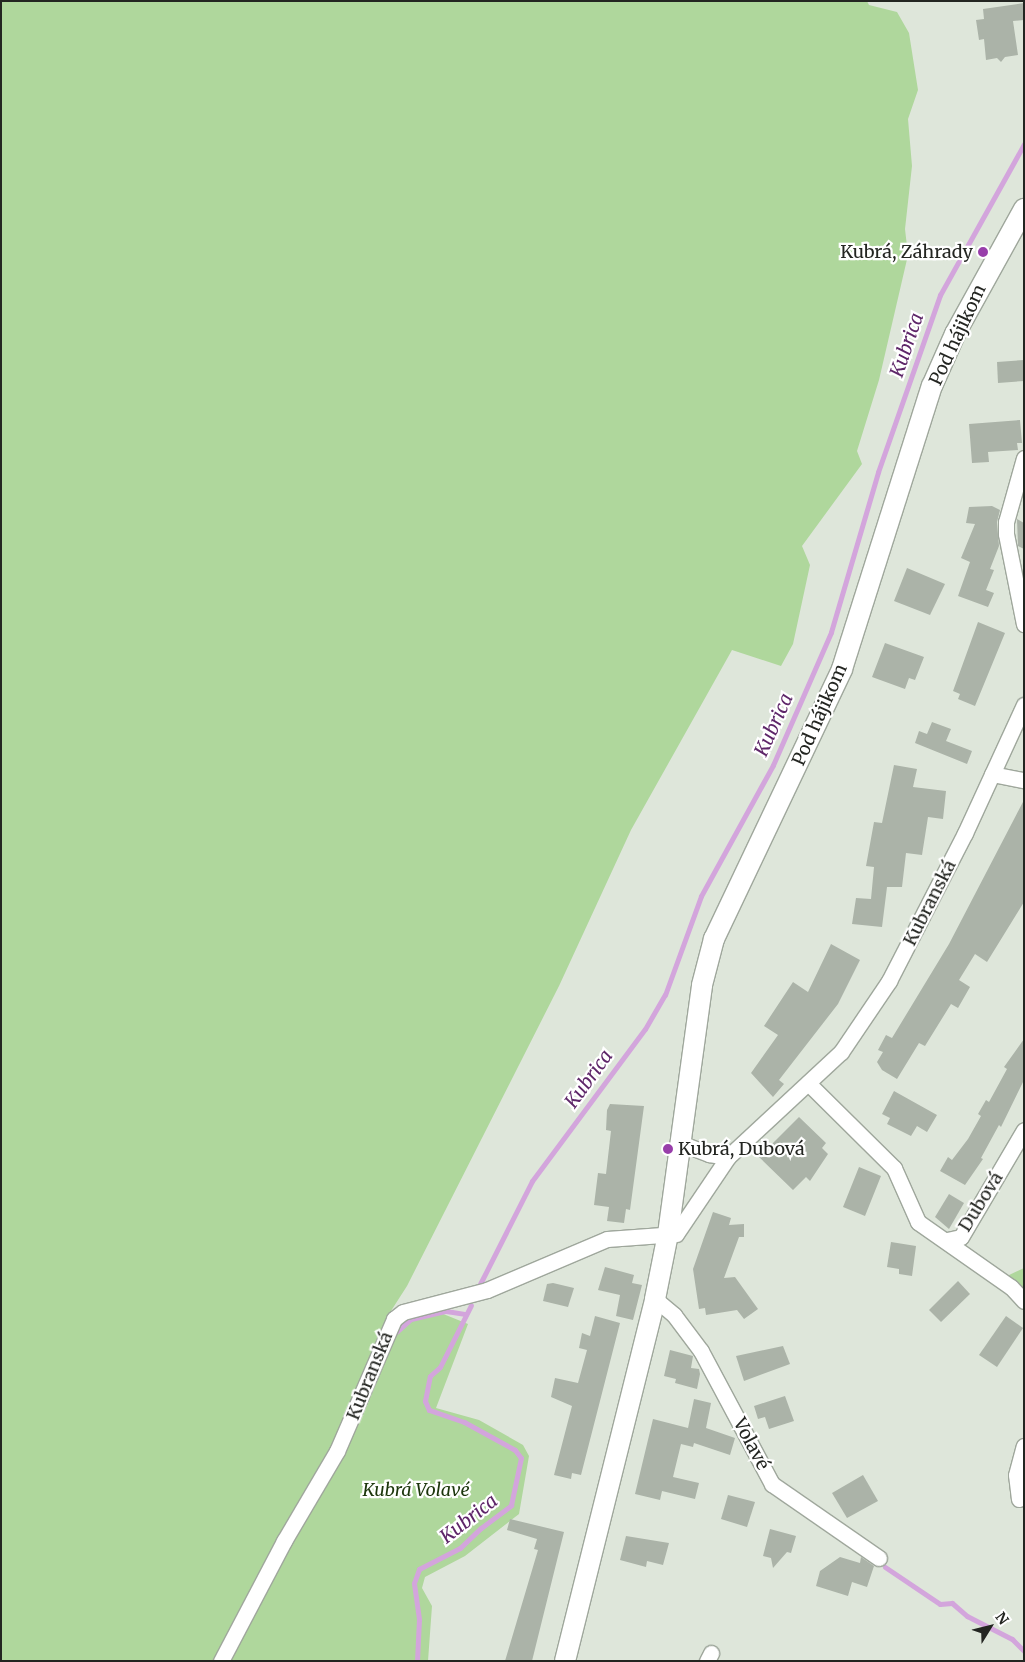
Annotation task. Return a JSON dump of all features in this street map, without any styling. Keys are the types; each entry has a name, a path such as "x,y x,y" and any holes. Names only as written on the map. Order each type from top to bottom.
{"street":[{"name":"Pod hájikom","path":"668,1234 702,985 714,939 842,669 932,386 955,334 1024,209"},
{"path":"1024,458 1006,522 1006,534 1024,624"},
{"name":"Kubranská","path":"221,1661 284,1542 337,1451 390,1326 398,1314 487,1290 607,1239 676,1234 728,1157 841,1052 889,981 1023,708"},
{"path":"992,774 1024,780"},
{"path":"808,1083 894,1168 918,1222 947,1240 1011,1287 1024,1301"},
{"name":"Dubová","path":"947,1240 960,1237 1024,1130"},
{"path":"680,1143 709,1154 728,1157"},
{"path":"565,1661 655,1299 668,1234"},
{"name":"Volavé","path":"655,1299 674,1315 701,1351 772,1484 879,1558"},
{"path":"1019,1498 1016,1474 1024,1446"}],"green space":[{"path":"1,1 867,1 869,5 897,12 909,33 918,90 908,119 912,166 905,229 908,255 879,380 857,451 862,464 802,546 810,565 793,644 781,666 732,650 631,830 559,986 407,1286 389,1314 346,1423 216,1661 1,1661"},
{"path":"1024,1268 1024,1290 1007,1276"},
{"name":"Kubrá Volavé","path":"431,1309 468,1324 436,1408 479,1420 523,1445 529,1456 519,1514 465,1556 425,1577 422,1588 432,1606 428,1661 227,1661 392,1332 405,1318"}],"building":[{"path":"1024,3 1024,20 1013,21 1018,55 1005,57 1001,62 997,58 986,60 984,39 979,40 976,20 984,19 983,9"},
{"path":"1024,360 1024,381 998,383 997,362"},
{"path":"1020,420 1022,443 1017,443 1018,450 988,452 989,462 972,463 969,424"},
{"path":"992,506 1000,510 997,522 999,546 990,569 994,570 986,590 994,593 988,607 958,596 970,562 961,558 975,524 966,523 969,507"},
{"path":"1017,519 1024,523 1024,549 1018,546"},
{"path":"907,568 945,584 930,615 894,601"},
{"path":"978,622 1005,633 975,706 958,699 960,694 953,691"},
{"path":"885,643 924,657 915,680 909,678 905,689 872,677"},
{"path":"932,722 951,729 946,741 972,751 967,764 915,743 919,731 927,734"},
{"path":"894,765 917,769 913,787 946,791 943,819 928,817 922,855 906,853 902,887 887,887 882,927 852,924 856,898 871,899 874,867 866,866 874,822 882,823"},
{"path":"1024,800 1024,902 987,962 975,954 959,980 970,987 958,1008 951,1004 925,1046 919,1043 897,1079 882,1070 877,1062 883,1052 878,1050 886,1035 892,1038 949,944"},
{"path":"831,944 860,960 838,1004 779,1080 784,1084 773,1097 751,1073 778,1035 764,1026 793,982 808,992"},
{"path":"1024,1039 1024,1080 1001,1127 999,1125 981,1158 983,1159 965,1185 940,1171 948,1157 952,1160 968,1139 981,1116 978,1114 986,1100 989,1102 1007,1069 1004,1067"},
{"path":"894,1091 937,1115 927,1132 917,1126 911,1136 887,1124 890,1118 882,1114"},
{"path":"610,1104 644,1106 630,1210 626,1209 624,1223 607,1221 609,1207 594,1205 598,1173 606,1174 611,1131 606,1130 607,1110"},
{"path":"799,1117 826,1143 822,1148 828,1154 810,1181 806,1177 793,1190 759,1157"},
{"path":"859,1167 881,1176 865,1216 843,1207"},
{"path":"949,1194 964,1203 949,1229 935,1217"},
{"path":"713,1212 731,1218 729,1225 744,1224 744,1237 739,1237 724,1278 735,1277 758,1309 744,1319 737,1310 706,1315 705,1308 699,1309 693,1269"},
{"path":"891,1242 916,1246 912,1276 899,1274 899,1269 887,1267"},
{"path":"605,1267 634,1275 632,1283 642,1285 633,1320 616,1316 620,1295 598,1290"},
{"path":"958,1281 970,1294 941,1322 929,1310"},
{"path":"553,1283 574,1288 568,1307 543,1301 547,1284"},
{"path":"595,1316 620,1323 581,1475 572,1473 571,1479 554,1475 572,1406 551,1397 555,1378 578,1383 587,1350 579,1348 582,1333 590,1336"},
{"path":"1006,1316 1023,1328 997,1367 979,1355"},
{"path":"783,1346 790,1364 744,1381 736,1356"},
{"path":"670,1350 693,1356 691,1368 699,1369 700,1374 697,1389 675,1383 676,1379 664,1376"},
{"path":"785,1396 794,1421 769,1429 765,1417 758,1419 754,1406"},
{"path":"694,1399 711,1403 706,1428 735,1438 730,1455 694,1443 693,1447 681,1444 673,1477 699,1483 695,1499 662,1491 660,1500 635,1494 653,1419 688,1428"},
{"path":"863,1475 878,1501 847,1518 832,1493"},
{"path":"728,1495 755,1502 747,1527 721,1519"},
{"path":"510,1519 564,1532 532,1661 505,1661 538,1550 534,1549 537,1539 507,1530"},
{"path":"770,1529 796,1536 791,1553 787,1552 773,1568 771,1558 763,1556"},
{"path":"626,1536 669,1543 663,1565 647,1561 646,1567 620,1560"},
{"path":"840,1557 860,1563 861,1557 874,1566 867,1587 852,1582 848,1596 816,1586 820,1571"}],"waterway":[{"name":"Kubrica","path":"480,1284 532,1181 645,1029 665,995 701,896 773,765 831,632 878,472 940,295 1024,144"},
{"name":"Kubrica","path":"417,1661 419,1619 414,1583 419,1569 460,1548 481,1528 511,1505 521,1458 515,1450 464,1422 429,1410 425,1401 430,1376 440,1367 471,1305"},
{"path":"393,1335 411,1319 446,1311 466,1314"},
{"path":"885,1567 940,1604 952,1603 967,1616 1012,1639 1024,1651"}],"place":[{"name":"Kubrá, Záhrady","path":"983,252"},
{"name":"Kubrá, Dubová","path":"668,1149"}]}
